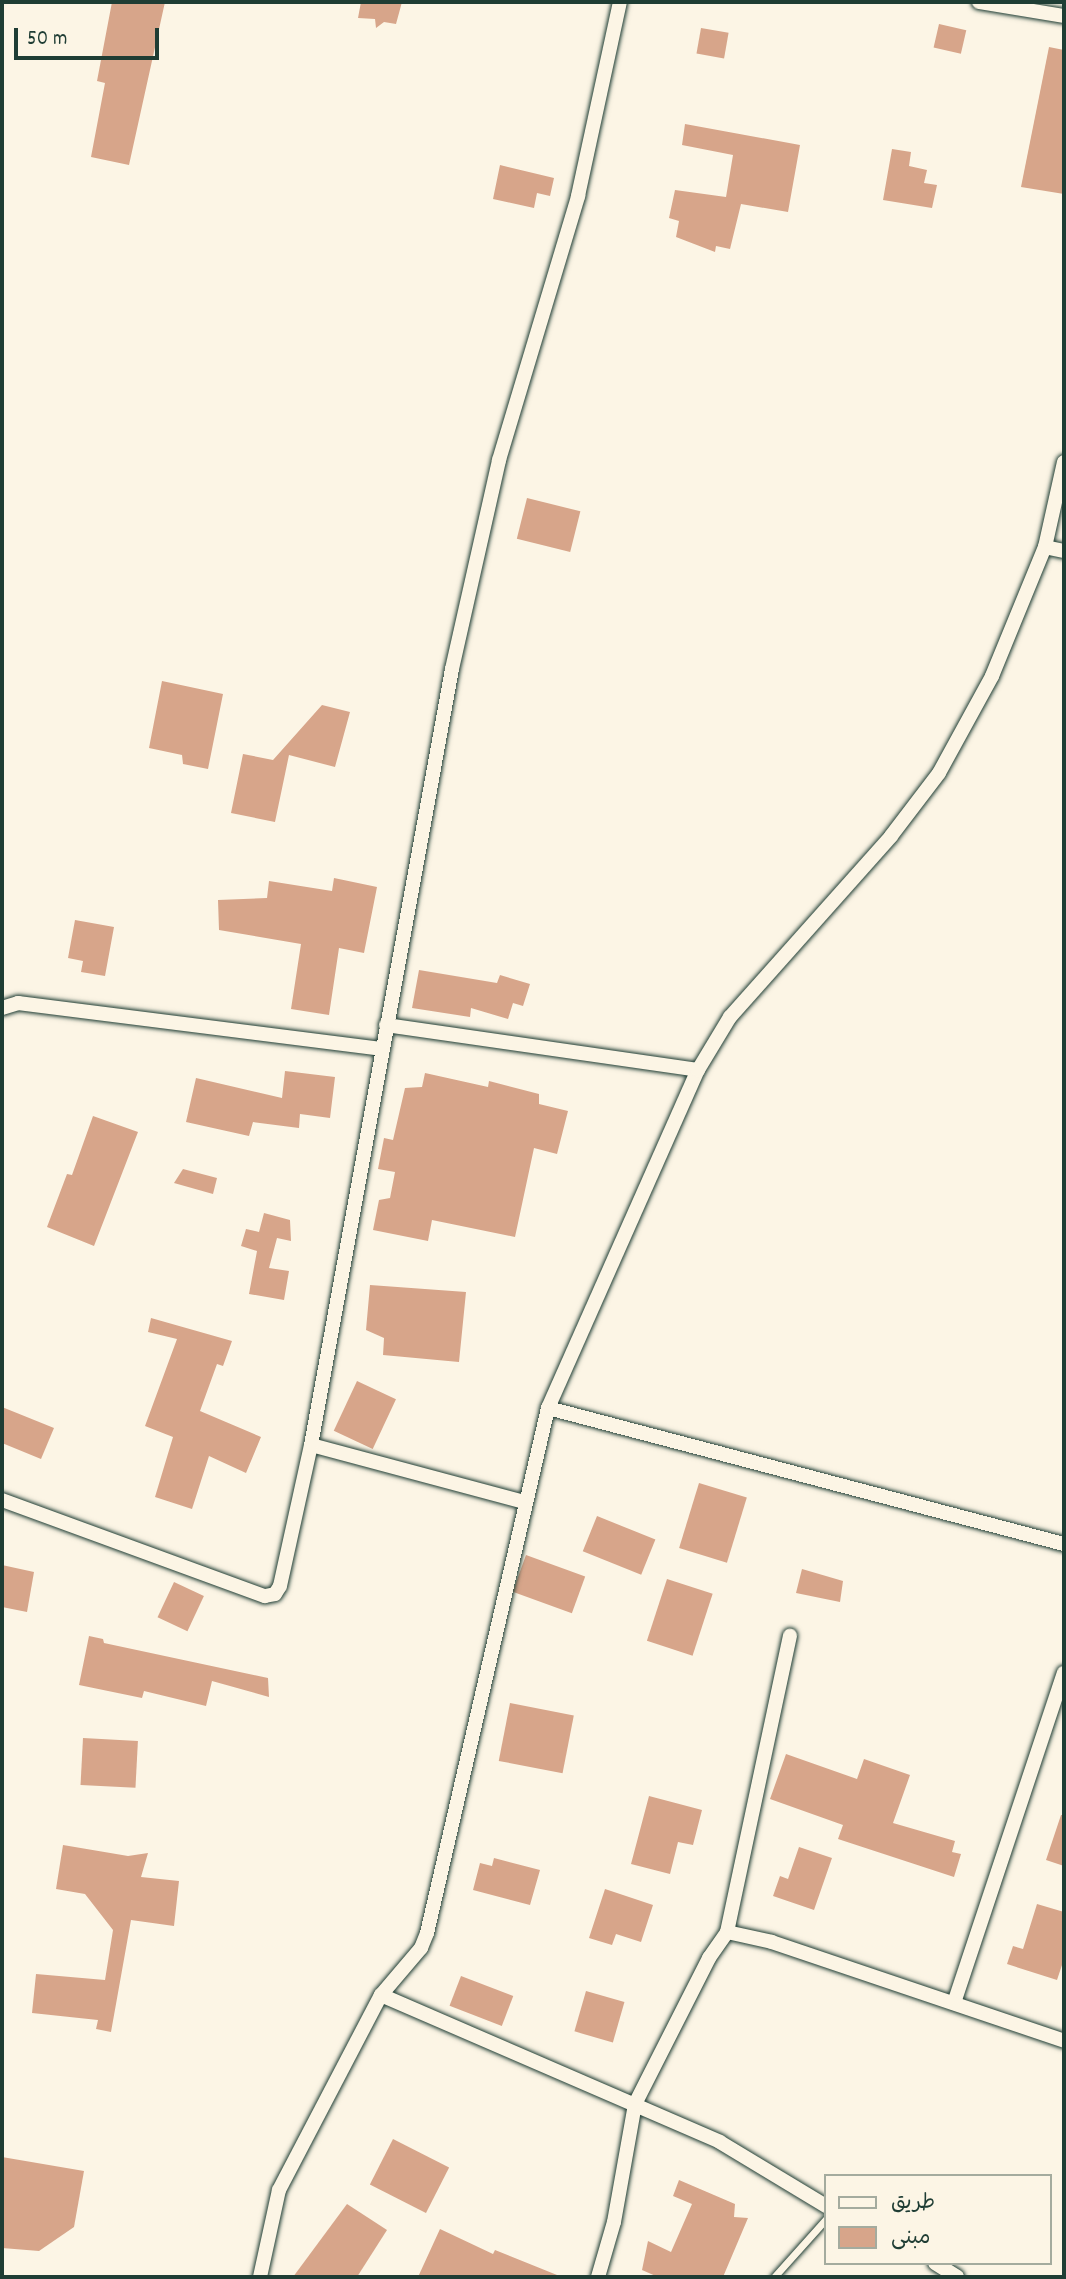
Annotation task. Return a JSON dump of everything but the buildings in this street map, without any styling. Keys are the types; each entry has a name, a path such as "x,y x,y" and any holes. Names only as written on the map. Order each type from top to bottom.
{"street":[{"path":"2,1500 265,1596 275,1594 280,1586 311,1445 452,669 499,460 579,196 620,2"},
{"path":"979,2 1064,16"},
{"path":"260,2277 279,2190 381,1995 421,1948 427,1933 524,1502 548,1408 698,1070 730,1017 891,836 939,772 992,676 1045,547 1064,462"},
{"path":"1045,547 1064,551"},
{"path":"2,1008 18,1003 383,1049"},
{"path":"387,1025 698,1070"},
{"path":"548,1408 1064,1544"},
{"path":"311,1445 524,1502"},
{"path":"597,2277 614,2222 635,2104 709,1958 727,1932 790,1636"},
{"path":"954,2003 1064,1673"},
{"path":"727,1932 772,1942 1064,2041"},
{"path":"381,1995 720,2141 824,2205"},
{"path":"937,2265 957,2277"}],"lane":[{"path":"774,2277 824,2221"}]}
